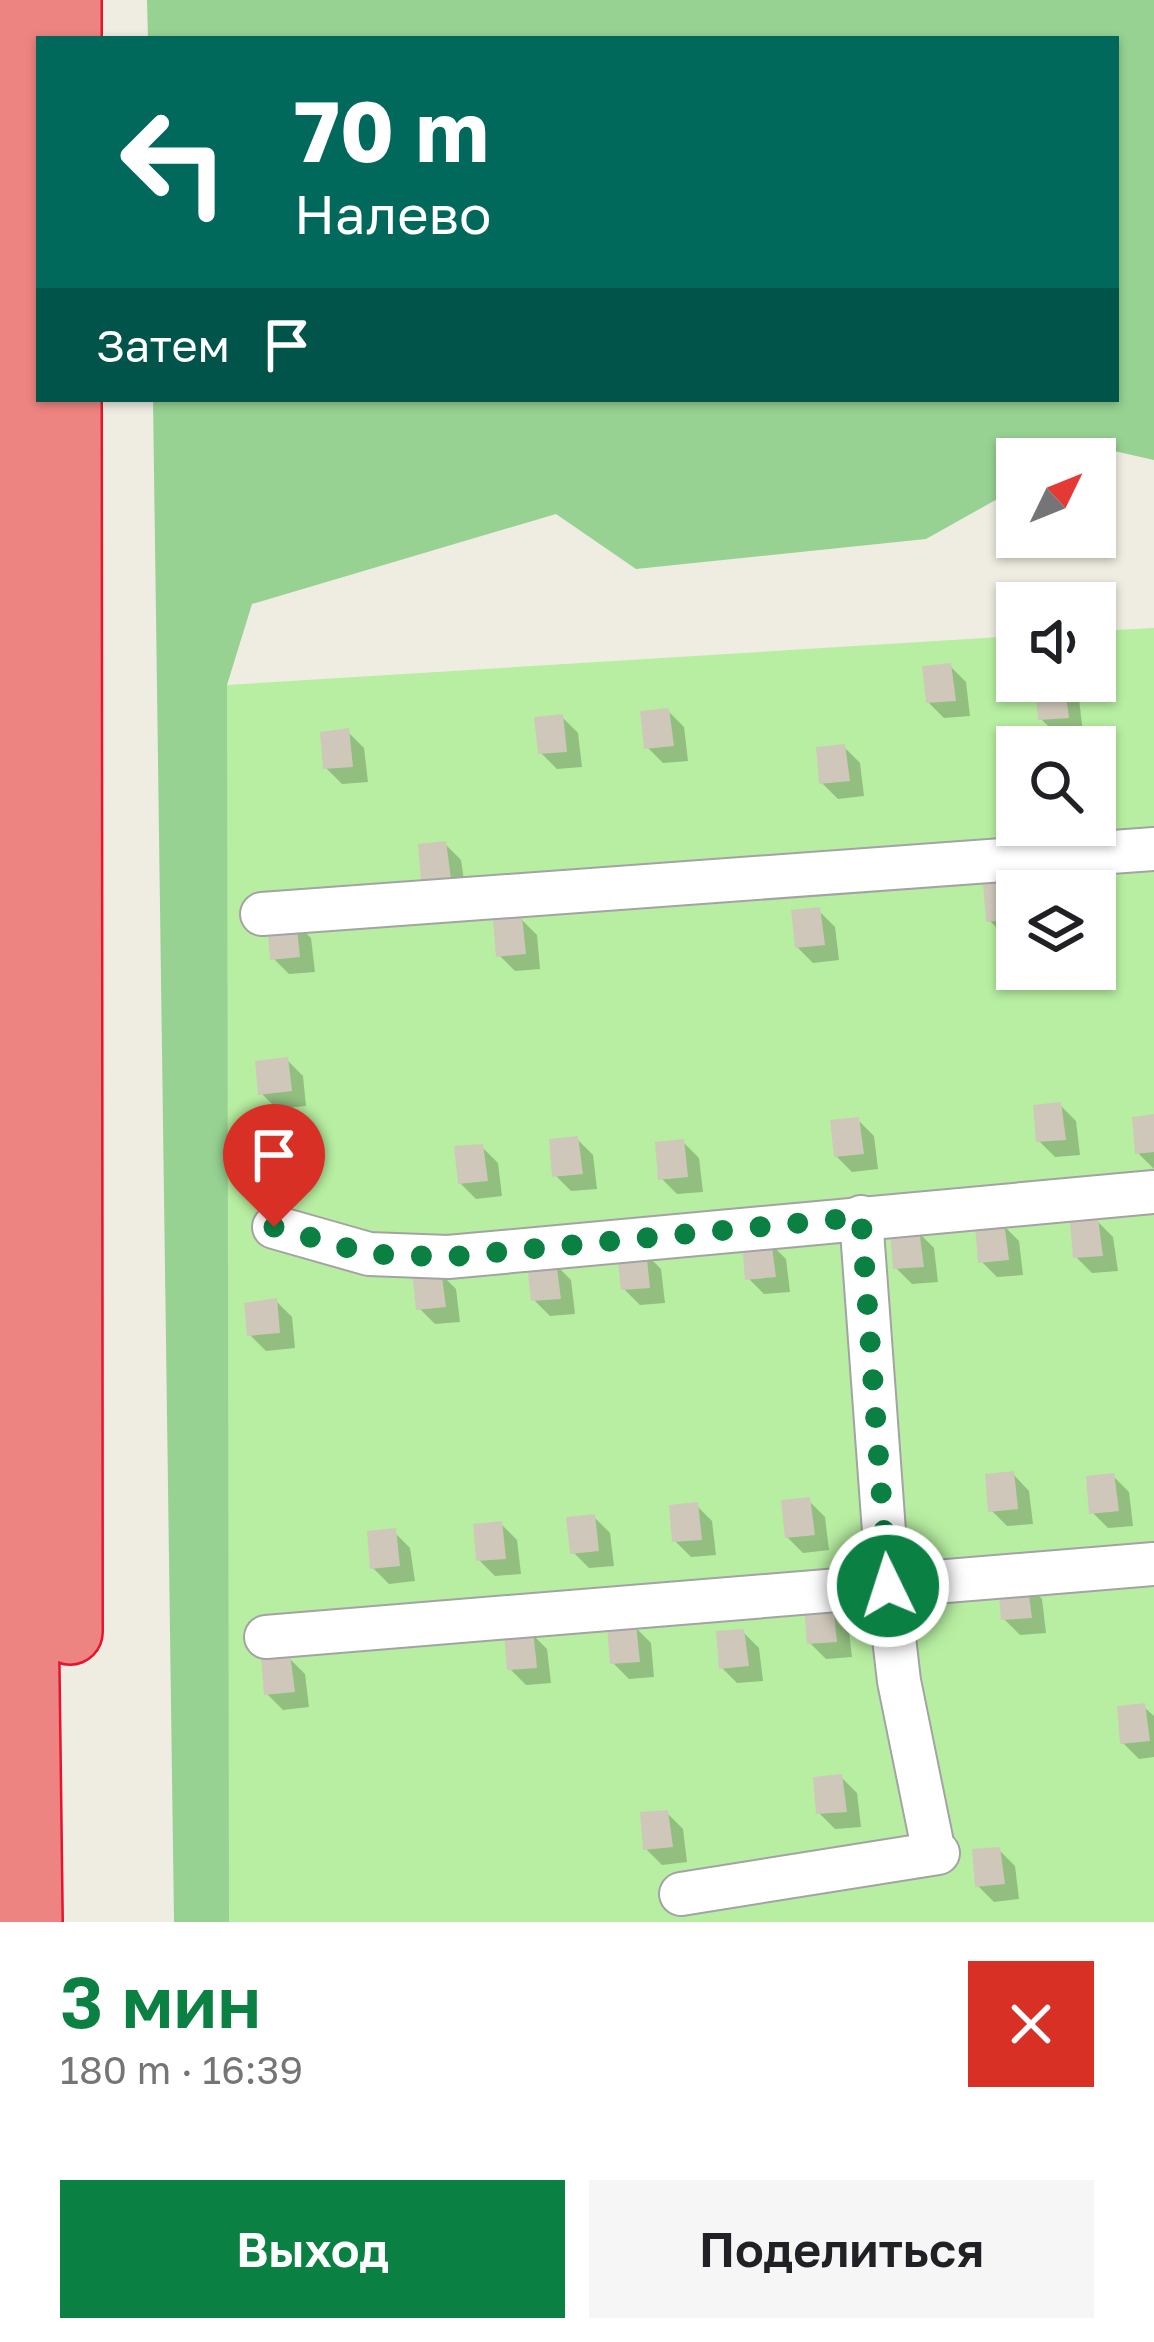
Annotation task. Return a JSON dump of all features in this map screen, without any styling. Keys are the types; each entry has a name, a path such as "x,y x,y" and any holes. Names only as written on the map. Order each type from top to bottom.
{"highway":[{"path":"22,0 21,1219 30,1922"},
{"path":"69,0 69,36"},
{"path":"69,402 70,1922"}],"lane":[{"path":"262,914 1154,849"},
{"path":"274,1227 369,1254 448,1257 1154,1192"},
{"path":"680,1894 936,1853 899,1681 861,1217"},
{"path":"266,1637 1154,1564"}],"green space":[{"path":"147,0 1154,0 1154,460 1116,451 1116,438 996,438 996,500 926,539 636,569 556,514 252,604 227,685 229,1922 174,1922 153,402 1119,402 1119,36 148,36"},
{"path":"1154,628 1154,1922 225,1922 227,685 996,637 996,702 1116,702 1116,630"}],"building":[{"path":"951,663 956,701 926,703 922,666"},
{"path":"1037,702 1067,702 1069,718 1038,720"},
{"path":"669,708 674,746 644,749 640,711"},
{"path":"563,714 567,752 538,754 534,717"},
{"path":"349,728 353,767 323,769 320,732"},
{"path":"845,744 850,781 819,784 816,747"},
{"path":"446,841 451,879 421,881 418,844"},
{"path":"996,883 996,921 986,922 983,884"},
{"path":"820,907 825,945 795,948 791,910"},
{"path":"522,916 526,954 496,957 493,919"},
{"path":"296,919 300,957 270,960 267,922"},
{"path":"288,1057 292,1091 258,1095 255,1061"},
{"path":"1061,1102 1066,1140 1036,1142 1033,1105"},
{"path":"1154,1114 1154,1152 1135,1154 1132,1117"},
{"path":"859,1117 864,1154 834,1157 830,1120"},
{"path":"578,1136 583,1174 552,1177 549,1139"},
{"path":"684,1139 688,1177 658,1180 655,1142"},
{"path":"483,1144 488,1181 458,1184 454,1146"},
{"path":"1098,1218 1103,1256 1073,1258 1070,1221"},
{"path":"1004,1222 1009,1260 978,1263 975,1225"},
{"path":"919,1229 924,1267 893,1269 890,1232"},
{"path":"771,1239 776,1277 745,1280 742,1242"},
{"path":"646,1250 650,1288 621,1290 617,1253"},
{"path":"556,1261 561,1299 531,1301 527,1264"},
{"path":"441,1270 446,1307 416,1310 412,1273"},
{"path":"277,1298 280,1333 247,1336 244,1303"},
{"path":"1014,1471 1018,1509 988,1512 985,1474"},
{"path":"1114,1473 1119,1511 1089,1514 1086,1476"},
{"path":"810,1497 815,1535 785,1538 781,1500"},
{"path":"698,1502 702,1540 672,1542 669,1505"},
{"path":"595,1514 599,1551 570,1554 566,1517"},
{"path":"502,1521 506,1559 476,1561 473,1524"},
{"path":"396,1528 400,1566 370,1569 367,1531"},
{"path":"1027,1580 1032,1618 1001,1620 998,1583"},
{"path":"833,1604 837,1642 807,1644 804,1607"},
{"path":"636,1624 640,1662 610,1664 607,1627"},
{"path":"744,1629 749,1666 719,1669 716,1631"},
{"path":"533,1630 537,1668 507,1670 504,1633"},
{"path":"290,1654 295,1692 264,1695 261,1657"},
{"path":"1145,1703 1150,1741 1120,1744 1117,1706"},
{"path":"842,1774 847,1812 816,1814 813,1777"},
{"path":"668,1810 673,1847 643,1850 640,1812"},
{"path":"1000,1847 1005,1884 975,1887 972,1849"}],"route":[{"path":"274,1227 369,1254 448,1257 861,1217 888,1586"}]}
